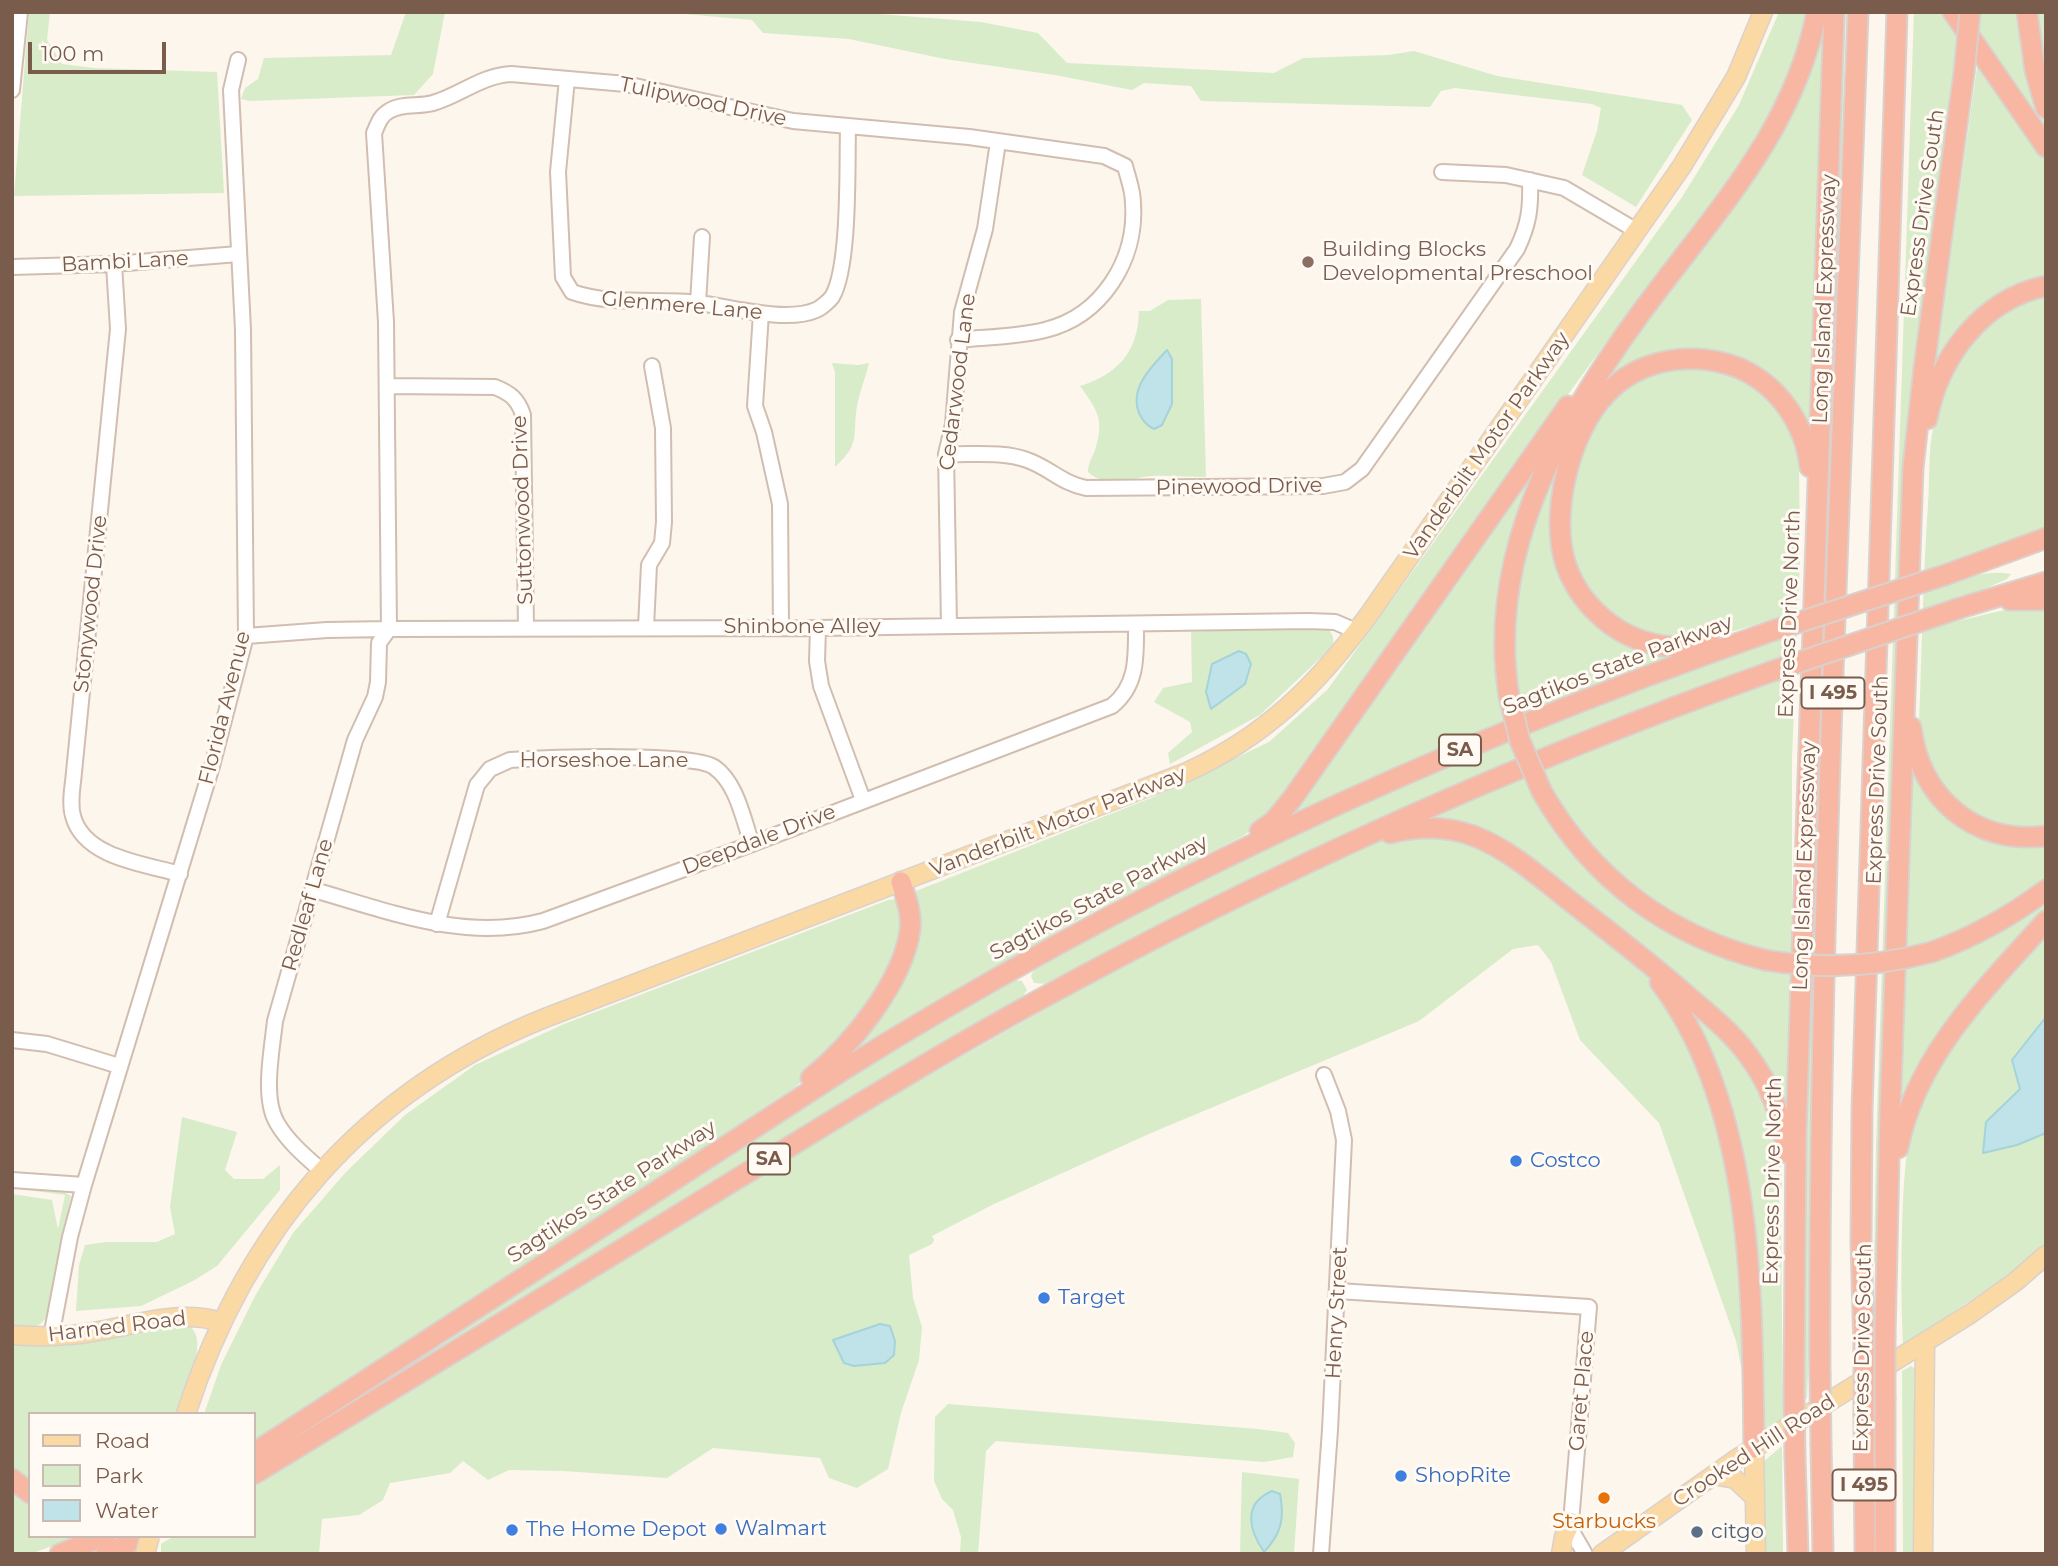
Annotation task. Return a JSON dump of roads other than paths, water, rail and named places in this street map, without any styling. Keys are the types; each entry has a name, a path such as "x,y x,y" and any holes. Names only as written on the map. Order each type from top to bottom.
{"highway":[{"path":"1156,891 1206,857 1267,827 1280,815 1549,432 1764,148 1796,82 1817,12"},
{"name":"Express Drive North","path":"1798,1553 1794,1234 1834,12"},
{"name":"Long Island Expressway","path":"1823,1554 1820,1201 1825,948 1858,12"},
{"name":"I 495","path":"1865,1554 1862,1109 1897,12"},
{"path":"1953,12 2046,147"},
{"name":"Express Drive South","path":"1885,1554 1887,1233 1912,492 1922,380 1965,73 1970,12"},
{"path":"2027,12 2035,70 2046,108"},
{"path":"1912,492 1932,398 1953,354 1971,329 1993,308 2018,294 2046,286"},
{"path":"1619,342 1559,444 1538,490 1511,569 1505,611 1504,653 1509,696 1520,741 1542,792 1562,825 1583,852 1632,899 1690,934 1720,947 1765,960 1816,967 1886,963 1932,952 1965,940 1995,924 2046,890"},
{"path":"1772,631 1699,646 1665,647 1643,642 1622,632 1595,611 1570,573 1562,544 1563,495 1575,448 1597,404 1617,384 1637,371 1657,363 1679,359 1720,362 1744,371 1765,384 1790,411 1807,446 1816,510"},
{"path":"1945,575 2046,538"},
{"name":"Sagtikos State Parkway","path":"256,1452 930,1016 1156,891 1282,829 1433,761 1648,676 1772,631 1945,575 2046,547"},
{"name":"SA","path":"256,1473 948,1051 1175,928 1342,847 1533,763 1770,672 2046,582"},
{"path":"1960,608 2020,599 2046,600"},
{"path":"1904,677 1913,745 1923,772 1938,795 1957,814 1980,827 2021,837 2046,836"},
{"path":"1342,847 1414,828 1447,829 1467,833 1505,852 1632,950 1715,1020 1748,1054 1777,1107 1785,1138 1794,1234"},
{"path":"699,1163 748,1122 800,1087 827,1064 868,1018 891,980 908,940 910,913 901,882"},
{"path":"1887,1233 1896,1159 1907,1112 1920,1082 1935,1053 2046,921"},
{"path":"1966,1014 2046,936"},
{"path":"1632,950 1661,983 1687,1021 1710,1070 1722,1107 1740,1204 1749,1282 1754,1448"},
{"path":"12,1479 28,1491"},
{"path":"60,1554 100,1538"},
{"path":"106,1554 140,1538"},
{"path":"127,1554 157,1538"}],"main road":[{"name":"Vanderbilt Motor Parkway","path":"187,1412 221,1322 265,1244 322,1171 357,1135 400,1098 453,1062 507,1034 1172,779 1209,762 1246,740 1291,706 1324,673 1356,631 1682,166 1720,107 1740,69 1763,12"},
{"name":"Crooked Hill Road","path":"1602,1554 1754,1448 1990,1301 2046,1255"},
{"name":"Harned Road","path":"12,1335 51,1337 83,1334 176,1317 196,1317 221,1322"},
{"path":"1923,1554 1926,1342"},
{"path":"1754,1448 1756,1554"},
{"path":"1714,1475 1740,1481 1754,1497"},
{"path":"1561,1554 1564,1537 1571,1522"}],"street":[{"path":"12,90 20,12"},
{"name":"Florida Avenue","path":"51,1337 70,1237 84,1185 212,766 246,636 243,330 231,90 238,60"},
{"name":"Tulipwood Drive","path":"389,629 388,386 374,134 379,119 390,110 451,98 494,75 511,74 626,84 793,121 969,137 1104,156 1125,166 1133,205 1132,232 1118,275 1102,296 1079,316 1045,330 958,340"},
{"name":"Glenmere Lane","path":"567,79 558,172 563,277 572,292 592,299 698,303 761,313 797,314 816,310 832,298 844,251 848,127"},
{"name":"Cedarwood Lane","path":"949,625 946,454 953,424 962,312 985,229 998,142"},
{"path":"1442,172 1506,175 1564,188 1637,231"},
{"name":"Pinewood Drive","path":"946,454 1004,455 1026,459 1068,484 1086,488 1273,488 1345,482 1362,469 1517,249 1527,227 1531,206 1530,180"},
{"path":"698,303 702,237"},
{"name":"Bambi Lane","path":"12,267 114,264 239,254"},
{"name":"Stonywood Drive","path":"114,264 118,329 71,801 79,830 90,843 119,857 180,874"},
{"path":"761,313 755,406 764,432 780,504 781,628"},
{"path":"646,627 649,565 662,543 664,522 663,428 652,366"},
{"name":"Suttonwood Drive","path":"388,386 495,387 509,393 519,403 523,415 526,628"},
{"name":"Shinbone Alley","path":"246,636 389,629 818,628 1319,621 1335,622 1356,631"},
{"name":"Deepdale Drive","path":"314,890 437,924 489,929 523,926 752,844 1112,706 1122,698 1130,684 1135,667 1136,625"},
{"path":"818,628 817,661 821,686 863,800"},
{"name":"Redleaf Lane","path":"322,1171 276,1123 270,1104 275,1021 355,740 375,697 379,643 389,629"},
{"name":"Horseshoe Lane","path":"437,924 477,785 490,769 509,760 694,759 714,766 725,779 737,799 752,844"},
{"path":"12,1040 47,1044 119,1066"},
{"name":"Henry Street","path":"1321,1554 1338,1291 1344,1140 1338,1111 1324,1075"},
{"path":"12,1180 84,1185"},
{"name":"Garet Place","path":"1338,1291 1588,1307 1571,1522 1574,1535 1585,1554"}],"water":[{"path":"1167,350 1172,359 1172,404 1162,425 1154,429 1139,413 1137,395 1144,378"},
{"path":"1239,651 1246,654 1251,664 1245,684 1211,709 1206,692 1212,664"},
{"path":"2046,1017 2046,1133 2017,1145 1983,1153 1986,1122 2020,1089 2012,1060"},
{"path":"880,1324 890,1326 895,1341 894,1355 885,1363 854,1366 844,1363 833,1340"},
{"path":"1272,1491 1280,1494 1282,1519 1278,1532 1264,1552 1252,1526 1252,1510 1262,1496"}],"place":[{"name":"Building Blocks Developmental Preschool","path":"1308,262"},
{"name":"Costco","path":"1516,1161"},
{"name":"Target","path":"1044,1298"},
{"name":"ShopRite","path":"1401,1476"},
{"name":"Starbucks","path":"1604,1498"},
{"name":"Walmart","path":"721,1529"},
{"name":"The Home Depot","path":"512,1530"},
{"name":"citgo","path":"1697,1532"}]}
